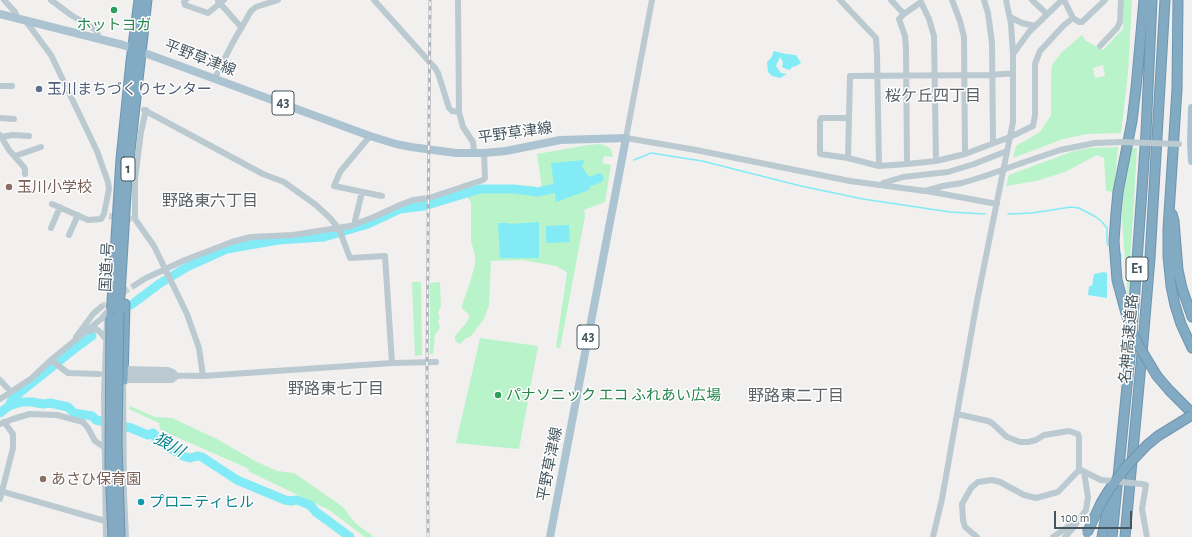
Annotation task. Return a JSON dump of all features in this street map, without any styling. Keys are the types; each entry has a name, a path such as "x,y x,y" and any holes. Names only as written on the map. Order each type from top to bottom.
{"highway":[{"name":"国道1号","path":"138,0 140,26"},
{"name":"国道1号","path":"119,243 121,159 140,26 147,0"},
{"path":"1086,535 1105,496 1126,467 1158,436 1192,414 1157,376 1139,346 1130,328 1117,280 1114,241 1118,192 1132,121 1144,0"},
{"name":"名神高速道路","path":"1112,537 1131,346 1145,156 1152,0"},
{"name":"名神高速道路","path":"1124,537 1144,342 1165,0"},
{"path":"1178,0 1177,89 1168,229 1168,256 1172,286 1181,324 1192,348"},
{"name":"国道1号","path":"113,537 110,466 110,312 119,243 131,179 137,49"},
{"path":"1170,205 1174,221 1178,270 1182,288 1192,317"},
{"path":"119,243 125,247 125,375"},
{"name":"国道1号","path":"110,312 117,434 120,537"},
{"path":"1102,537 1111,490 1127,365 1131,346"}],"main road":[{"name":"平野草津線","path":"0,14 99,38 137,49 370,136 411,147 456,153 484,153 506,151 560,140 626,138 550,537"},
{"path":"1192,108 1192,161"}],"street":[{"path":"4,0 52,55 97,151 108,182 106,215 101,219 88,220 52,204"},
{"path":"51,0 76,19 96,30 99,38"},
{"path":"186,0 184,2 185,5 208,13 221,1 241,27"},
{"path":"215,78 241,27 251,11 256,7 278,0"},
{"path":"374,0 435,68 449,108 452,111 459,112"},
{"path":"458,0 459,112 463,127 473,142 474,153"},
{"path":"652,0 626,138 696,150 850,181 925,191 997,204"},
{"path":"840,0 876,38 879,166"},
{"path":"891,0 904,14"},
{"path":"952,0 964,37 965,154"},
{"path":"984,0 991,28 992,43 993,142"},
{"path":"933,537 942,500 977,301 1013,122 1013,54 1010,17 1006,0"},
{"path":"1032,0 1047,14"},
{"path":"1013,54 1023,39 1035,26 1063,0 1073,18 1079,22 1082,22 1105,0"},
{"path":"1100,46 1117,28 1120,22 1121,0"},
{"path":"907,164 905,36 899,19 921,2 924,6 934,36 936,161"},
{"path":"1010,17 1022,23 1035,26"},
{"path":"849,118 823,118 820,121 820,154 848,158 879,166 907,164 936,161 965,154 993,142 1010,137 1033,126 1035,115 1035,64 1040,51 1064,25 1073,18"},
{"path":"848,158 850,76 992,75 1013,73"},
{"path":"0,86 12,86"},
{"path":"203,376 199,348 187,314 154,246 133,219 131,179 145,110 263,174 284,182 316,204 330,218 340,232 350,258 385,256 392,363"},
{"path":"0,118 14,119"},
{"path":"25,174 25,169 14,156 1,136 12,134 29,136"},
{"path":"370,136 340,172 334,186 382,196"},
{"path":"925,191 962,183 1060,150 1096,143 1121,142 1191,144"},
{"path":"14,156 41,147"},
{"path":"880,184 903,177 948,172 1007,151"},
{"path":"135,285 146,278 168,274 185,260 232,242 251,237 340,232 354,224 374,217 406,202 429,198 483,180 485,178 484,153"},
{"path":"354,224 362,192"},
{"path":"51,228 60,207"},
{"path":"69,235 78,215"},
{"path":"0,399 32,378 51,360 110,312"},
{"path":"106,537 104,522 104,447 106,338 110,312"},
{"path":"73,342 85,323 110,312"},
{"path":"87,331 96,329 106,338"},
{"path":"51,360 68,373 99,374"},
{"path":"125,375 172,380 177,376 203,376 392,363 436,362"},
{"path":"125,375 168,370 177,376"},
{"path":"125,375 123,454 126,537"},
{"path":"0,380 11,392"},
{"path":"0,499 13,448 13,434 2,423 30,414 57,415 83,422 95,441 104,447"},
{"path":"957,414 988,421 1007,437 1020,442 1028,442 1036,440 1044,435 1069,431 1078,434 1082,471 1088,497 1086,510 1065,537"},
{"path":"104,457 123,454"},
{"path":"1082,471 1101,480 1146,485 1142,509 1147,537"},
{"path":"977,537 965,526 962,504 971,488 978,482 992,480 1000,482 1024,495 1036,498 1058,492 1082,471"},
{"path":"1,491 104,522 126,537"},
{"path":"1053,537 1078,520"}],"green space":[{"path":"1124,0 1132,0 1128,73 1121,133 1087,134 1063,139 1013,158 1016,146 1040,132 1051,115 1052,65 1061,53 1082,35 1086,41 1103,50 1123,29","holes":["1103,65 1105,76 1095,78 1093,68"]},
{"path":"600,144 611,149 613,157 604,156 602,163 611,165 605,202 584,210 585,216 560,348 556,347 567,273 556,266 523,260 491,261 489,305 484,319 470,337 465,339 460,344 455,341 455,336 467,322 469,317 469,315 462,308 462,305 475,264 475,254 471,242 471,203 468,198 469,194 477,191 515,191 515,185 535,186 537,190 542,188 537,154"},
{"path":"1118,147 1114,192 1106,191 1104,158 1097,155 1065,172 1036,181 1006,186 1009,175 1071,152 1089,148"},
{"path":"1130,148 1137,148 1128,299 1122,220 1123,191"},
{"path":"412,282 421,282 422,355 415,356"},
{"path":"440,282 441,306 438,313 440,318 438,321 440,328 435,334 433,355 430,354 430,283"},
{"name":"パナソニック エコ ふれあい広場","path":"480,338 538,346 519,449 456,443"},
{"path":"130,406 155,417 172,418 217,439 268,467 277,471 294,473 343,507 355,523 374,537 365,537 329,510 248,471 249,470 247,468 163,431 160,429 159,423 129,409"}],"water":[{"path":"774,51 796,55 801,63 792,67 790,70 786,69 782,67 783,62 780,57 776,66 781,73 787,74 780,78 772,76 768,72 767,62 771,58"},
{"path":"584,160 582,167 592,181 589,190 556,202 551,163"},
{"path":"539,222 539,258 500,258 498,223 510,224"},
{"path":"569,225 570,242 546,243 546,226"},
{"path":"1104,272 1107,273 1107,298 1088,295 1089,286 1092,286 1094,274"}],"waterway":[{"path":"634,160 651,153 702,161 801,186 863,199 950,212 985,214"},
{"path":"581,182 592,181 599,178"},
{"path":"131,305 159,284 187,267 227,249 278,240 324,237 368,224 400,209 424,206 480,189 514,189 538,192 565,186"},
{"path":"1008,214 1032,213 1071,207 1079,208 1096,217 1107,228 1107,243 1111,247"},
{"path":"1119,252 1121,255 1120,264"},
{"path":"9,406 13,398 92,336"},
{"name":"狼川","path":"0,413 9,406 21,402 43,404 50,403 68,407 74,413 92,416 96,420 131,428 148,435 153,433 156,440 183,456 190,458 198,456 202,457 237,480 285,500 297,500 310,505 316,512 350,537"}],"tunnel":[{"path":"109,216 132,219"},
{"path":"101,307 135,285"}],"railway":[{"path":"428,537 427,366 430,0"}],"place":[{"name":"ホットヨガ","path":"114,10"},
{"name":"玉川まちづくりセンター","path":"39,89"},
{"name":"玉川小学校","path":"9,187"},
{"name":"パナソニック エコ ふれあい広場","path":"498,395"},
{"name":"あさひ保育園","path":"43,479"},
{"name":"プロニティヒル","path":"141,502"}],"district":[{"name":"桜ケ丘四丁目","path":"933,96"},
{"name":"野路東六丁目","path":"210,201"},
{"name":"野路東七丁目","path":"336,389"},
{"name":"野路東二丁目","path":"796,396"}]}
